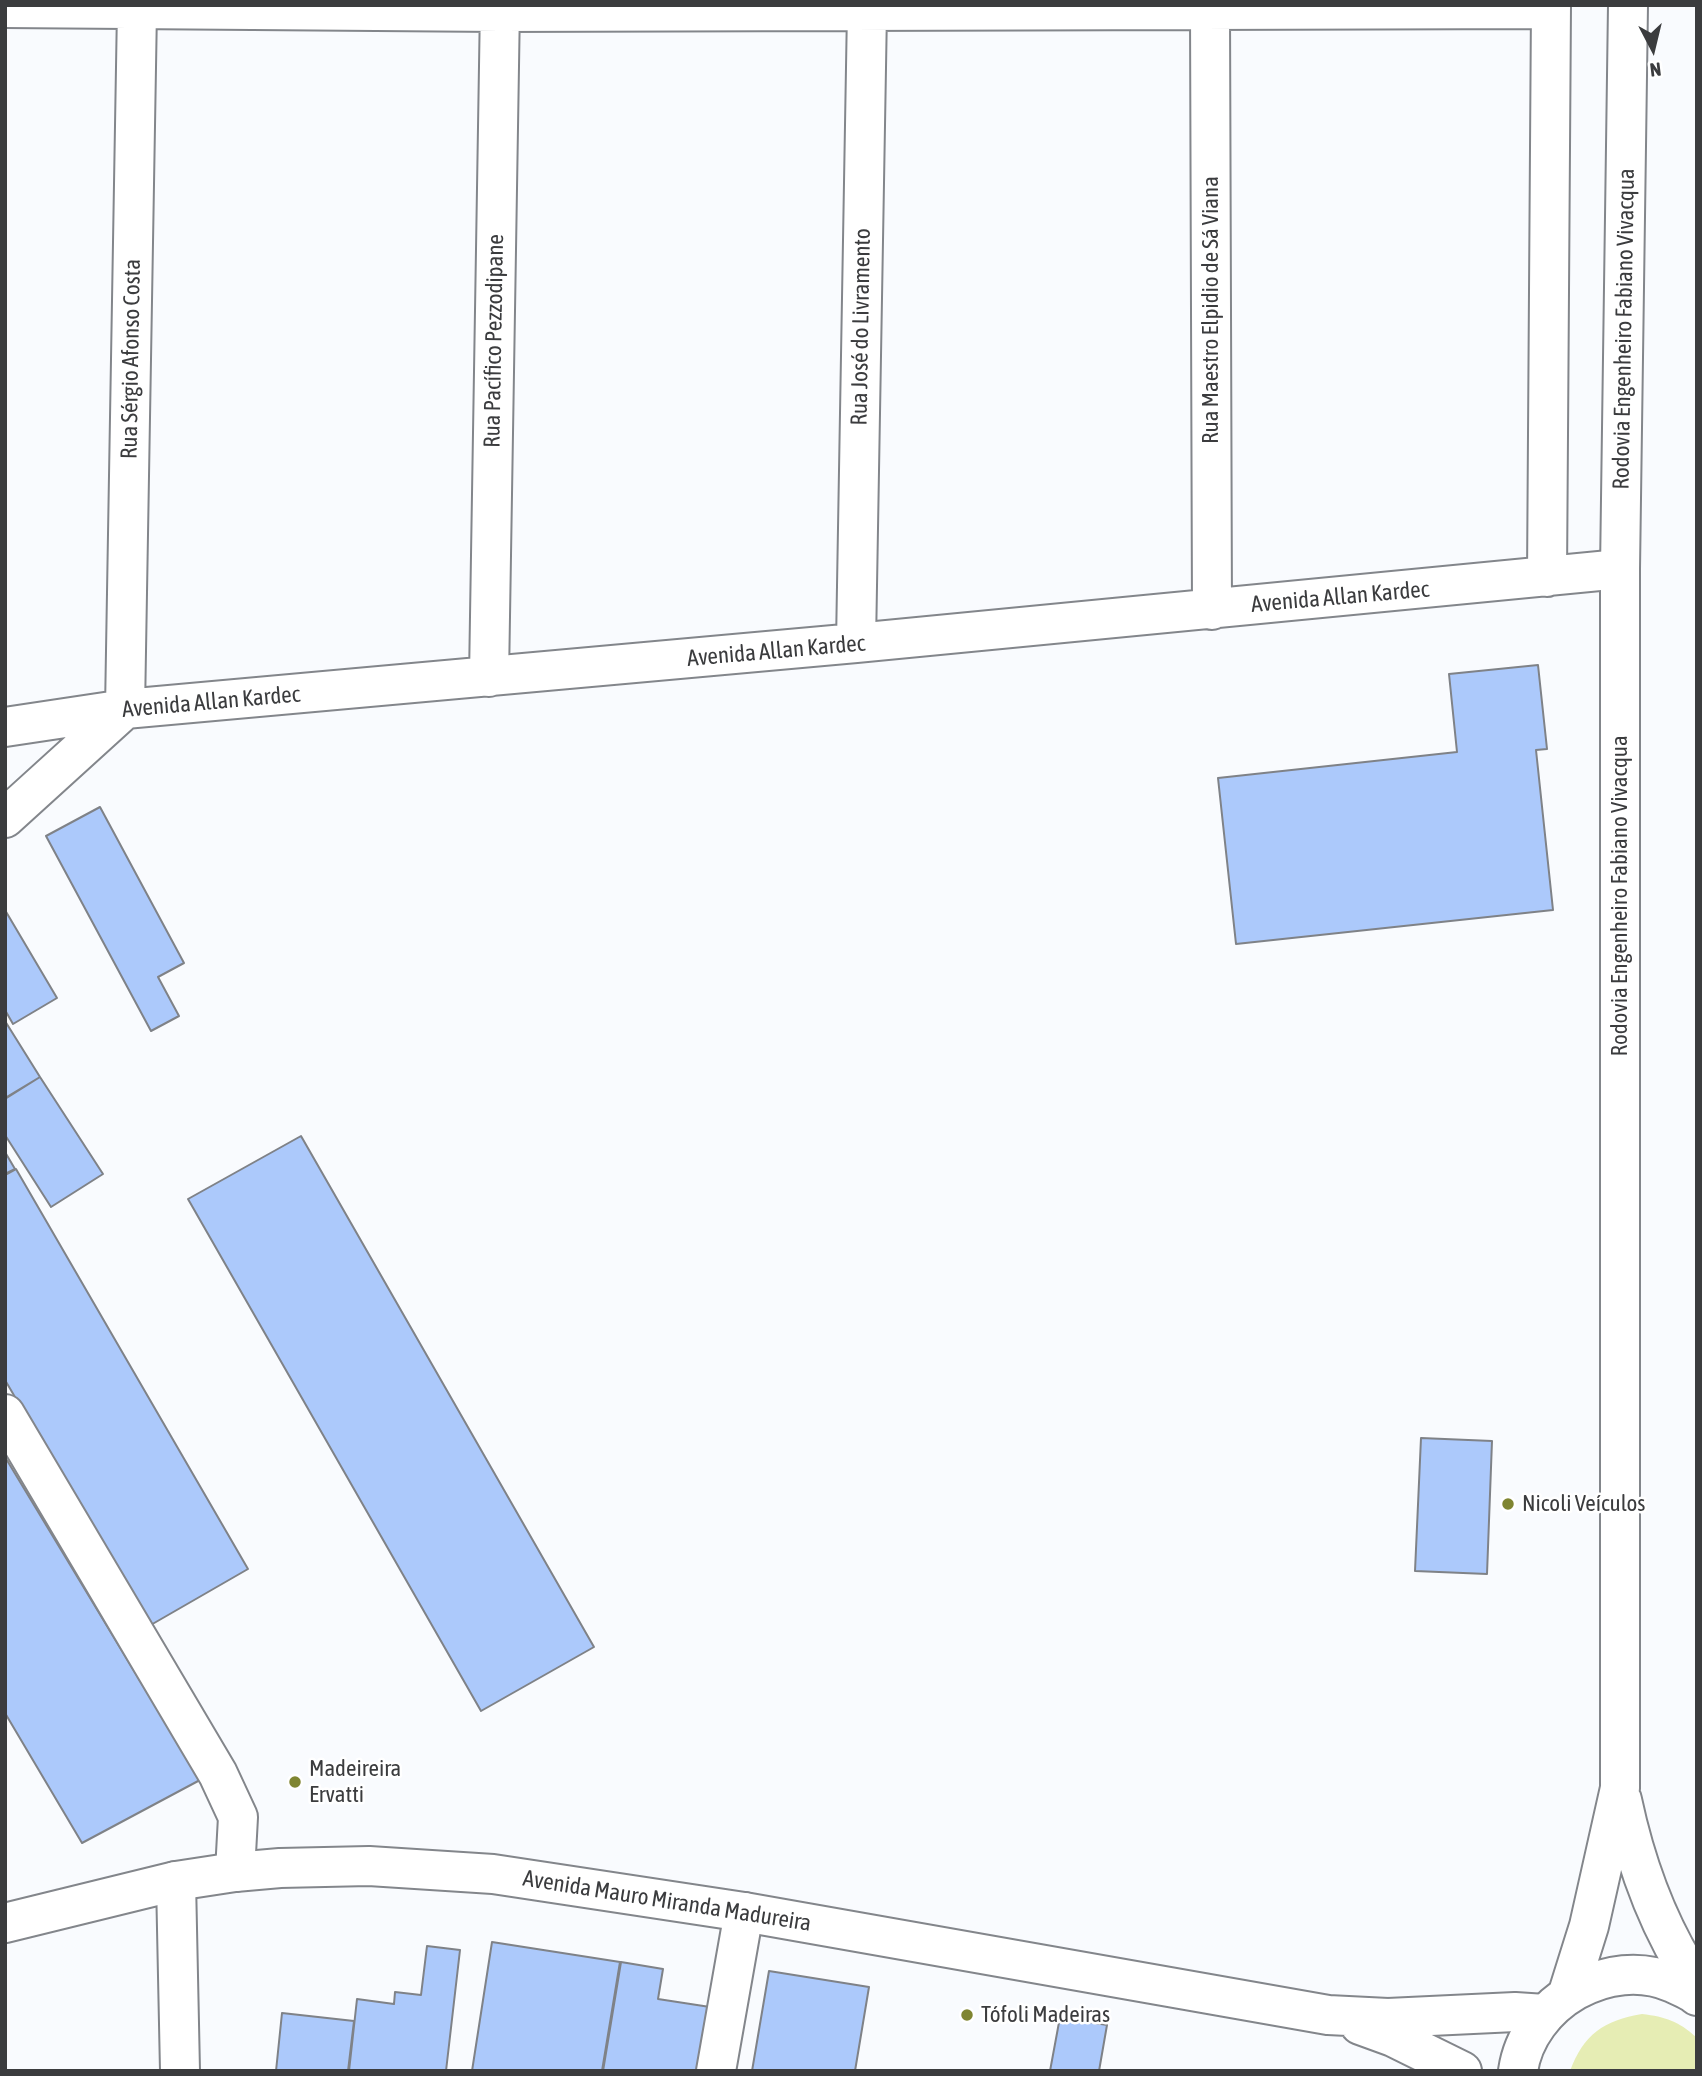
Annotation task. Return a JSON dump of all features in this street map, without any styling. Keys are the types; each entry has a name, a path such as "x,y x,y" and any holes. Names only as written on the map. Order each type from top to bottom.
{"main road":[{"name":"Rodovia Engenheiro Fabiano Vivacqua","path":"1518,2071 1529,2037 1557,2004 1589,1926 1620,1787 1620,569 1628,5"},
{"path":"5,8 1210,11 1550,7 1547,578"},
{"name":"Rua Sérgio Afonso Costa","path":"125,709 137,9"},
{"name":"Rua Pacífico Pezzodipane","path":"489,677 500,9"},
{"name":"Rua José do Livramento","path":"856,643 867,10"},
{"name":"Rua Maestro Elpidio de Sá Viana","path":"1210,11 1212,610"},
{"name":"Avenida Allan Kardec","path":"5,727 125,709 1212,610 1620,569"},
{"path":"5,818 125,709"},
{"path":"5,1414 218,1774 238,1817 235,1872"},
{"name":"Rodovia Engenheiro Fabiano Vivacqua","path":"1620,1787 1643,1880 1662,1924 1697,1985"},
{"name":"Avenida Mauro Miranda Madureira","path":"5,1923 176,1881 235,1872 369,1866 494,1874 744,1912 1328,2015"},
{"path":"176,1881 180,2071"},
{"path":"716,2071 744,1912"},
{"path":"1328,2015 1388,2018 1515,2012 1557,2004 1598,1980 1630,1975 1661,1979 1697,1996"},
{"path":"1328,2015 1393,2037 1462,2071"}],"green space":[{"path":"1642,2014 1671,2021 1696,2037 1697,2071 1570,2071 1581,2048 1597,2031 1617,2020"}],"building":[{"path":"1538,665 1547,749 1536,750 1553,910 1236,944 1218,778 1457,752 1449,674"},
{"path":"100,807 184,963 158,977 179,1016 151,1031 46,836"},
{"path":"5,910 57,998 13,1024 5,1010"},
{"path":"5,1021 40,1077 5,1098"},
{"path":"40,1077 103,1174 51,1207 5,1135 5,1099"},
{"path":"301,1136 594,1647 481,1711 188,1199"},
{"path":"5,1152 15,1169 5,1174"},
{"path":"16,1169 248,1569 149,1626 5,1380 5,1175"},
{"path":"1421,1438 1492,1441 1487,1574 1415,1571"},
{"path":"5,1457 200,1780 82,1843 5,1713"},
{"path":"492,1942 620,1962 602,2071 472,2071"},
{"path":"427,1946 460,1950 446,2071 349,2071 357,1999 394,2004 395,1992 421,1995"},
{"path":"621,1962 663,1969 658,1999 710,2007 699,2071 603,2071"},
{"path":"769,1971 869,1987 855,2071 752,2071"},
{"path":"282,2013 354,2021 348,2071 276,2071"},
{"path":"1060,2017 1107,2025 1099,2071 1050,2071"}],"place":[{"name":"Nicoli Veículos","path":"1508,1504"},
{"name":"Madeireira Ervatti","path":"295,1782"},
{"name":"Tófoli Madeiras","path":"967,2015"}]}
